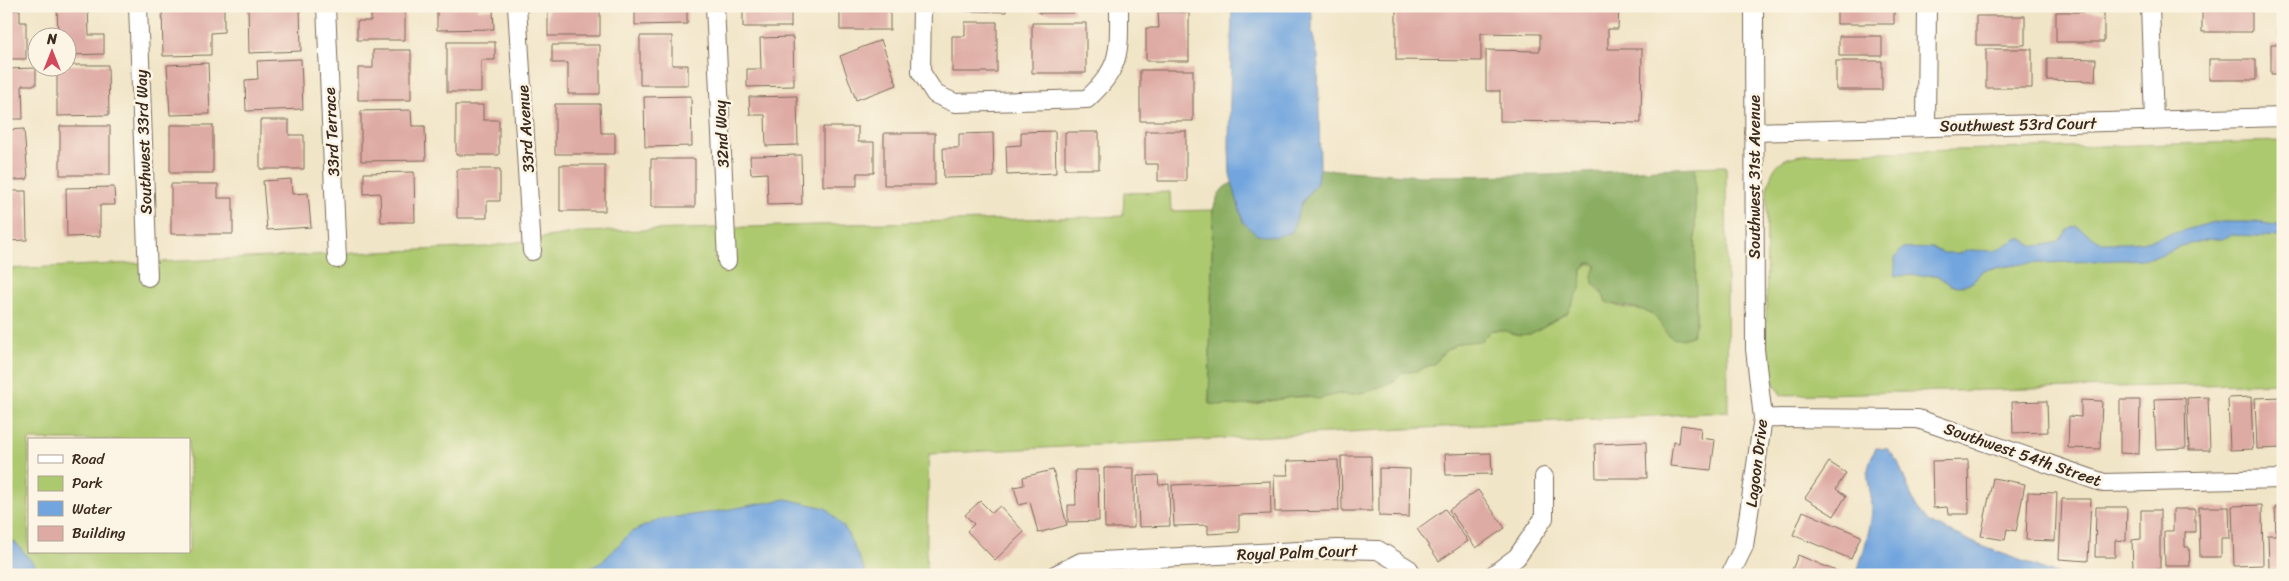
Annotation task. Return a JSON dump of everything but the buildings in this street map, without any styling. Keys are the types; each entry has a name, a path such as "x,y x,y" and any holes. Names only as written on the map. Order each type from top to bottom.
{"street":[{"name":"Southwest 33rd Way","path":"138,6 148,277"},
{"name":"33rd Terrace","path":"326,6 337,259"},
{"name":"33rd Avenue","path":"517,6 532,251"},
{"name":"32nd Way","path":"715,6 727,261"},
{"path":"922,6 921,72 935,94 955,102 1088,99 1106,82 1119,52 1119,6"},
{"name":"Southwest 31st Avenue","path":"1754,6 1755,349"},
{"path":"1926,126 1927,6"},
{"path":"2150,6 2154,121"},
{"name":"Southwest 53rd Court","path":"1754,132 2283,117"},
{"name":"Lagoon Drive","path":"1730,575 1744,546 1763,418 1755,349"},
{"name":"Southwest 54th Street","path":"1763,418 1918,419 2104,483 2283,479"},
{"path":"1493,575 1517,557 1544,518 1544,477"},
{"name":"Royal Palm Court","path":"1056,574 1081,562 1337,549 1378,550 1409,570 1412,575"}],"green space":[{"path":"2283,141 2283,383 1781,395 1772,380 1766,358 1767,189 1776,166 1786,159 1810,154"},
{"path":"1726,166 1728,412 929,454 926,575 6,575 6,269 486,247 579,232 1123,216 1124,193 1170,192 1171,211 1213,210 1209,403 1221,405 1255,404 1292,397 1326,397 1369,391 1393,382 1403,372 1416,371 1435,363 1445,351 1459,343 1483,339 1492,330 1530,334 1567,313 1581,283 1582,269 1588,264 1596,264 1593,283 1612,303 1622,308 1648,312 1655,316 1668,334 1673,337 1692,336 1696,322 1695,167"},
{"path":"1695,167 1696,322 1692,336 1675,339 1665,332 1659,321 1648,312 1606,302 1600,289 1593,283 1592,275 1597,266 1593,263 1588,263 1582,269 1581,287 1567,313 1530,334 1519,335 1501,330 1492,330 1481,341 1459,343 1445,351 1435,363 1416,371 1403,372 1392,382 1369,391 1349,395 1338,394 1318,399 1304,396 1292,397 1238,406 1209,404 1213,210 1219,194 1228,185 1233,183 1243,222 1292,232 1301,204 1316,184 1320,169 1421,176 1548,175"}],"water":[{"path":"1232,6 1309,6 1312,15 1312,32 1318,57 1320,169 1316,184 1301,204 1292,232 1275,237 1257,235 1243,222 1230,174"},
{"path":"2214,222 2255,222 2283,226 2283,237 2231,235 2222,239 2210,239 2178,247 2161,256 2142,259 2022,264 1983,270 1973,282 1960,286 1951,285 1936,275 1895,276 1895,258 1902,249 1932,248 1944,253 1962,253 1969,250 1996,251 2016,239 2024,239 2034,246 2045,245 2058,242 2068,230 2076,226 2103,243 2142,242"},
{"path":"1876,448 1888,449 1898,462 1915,505 1929,522 1979,545 2057,574 2065,575 1856,575 1867,540 1871,519 1872,509 1868,468"},
{"path":"786,499 826,508 846,530 867,575 577,575 602,562 631,532 661,519"},
{"path":"6,542 15,542 43,575 6,575"}]}
